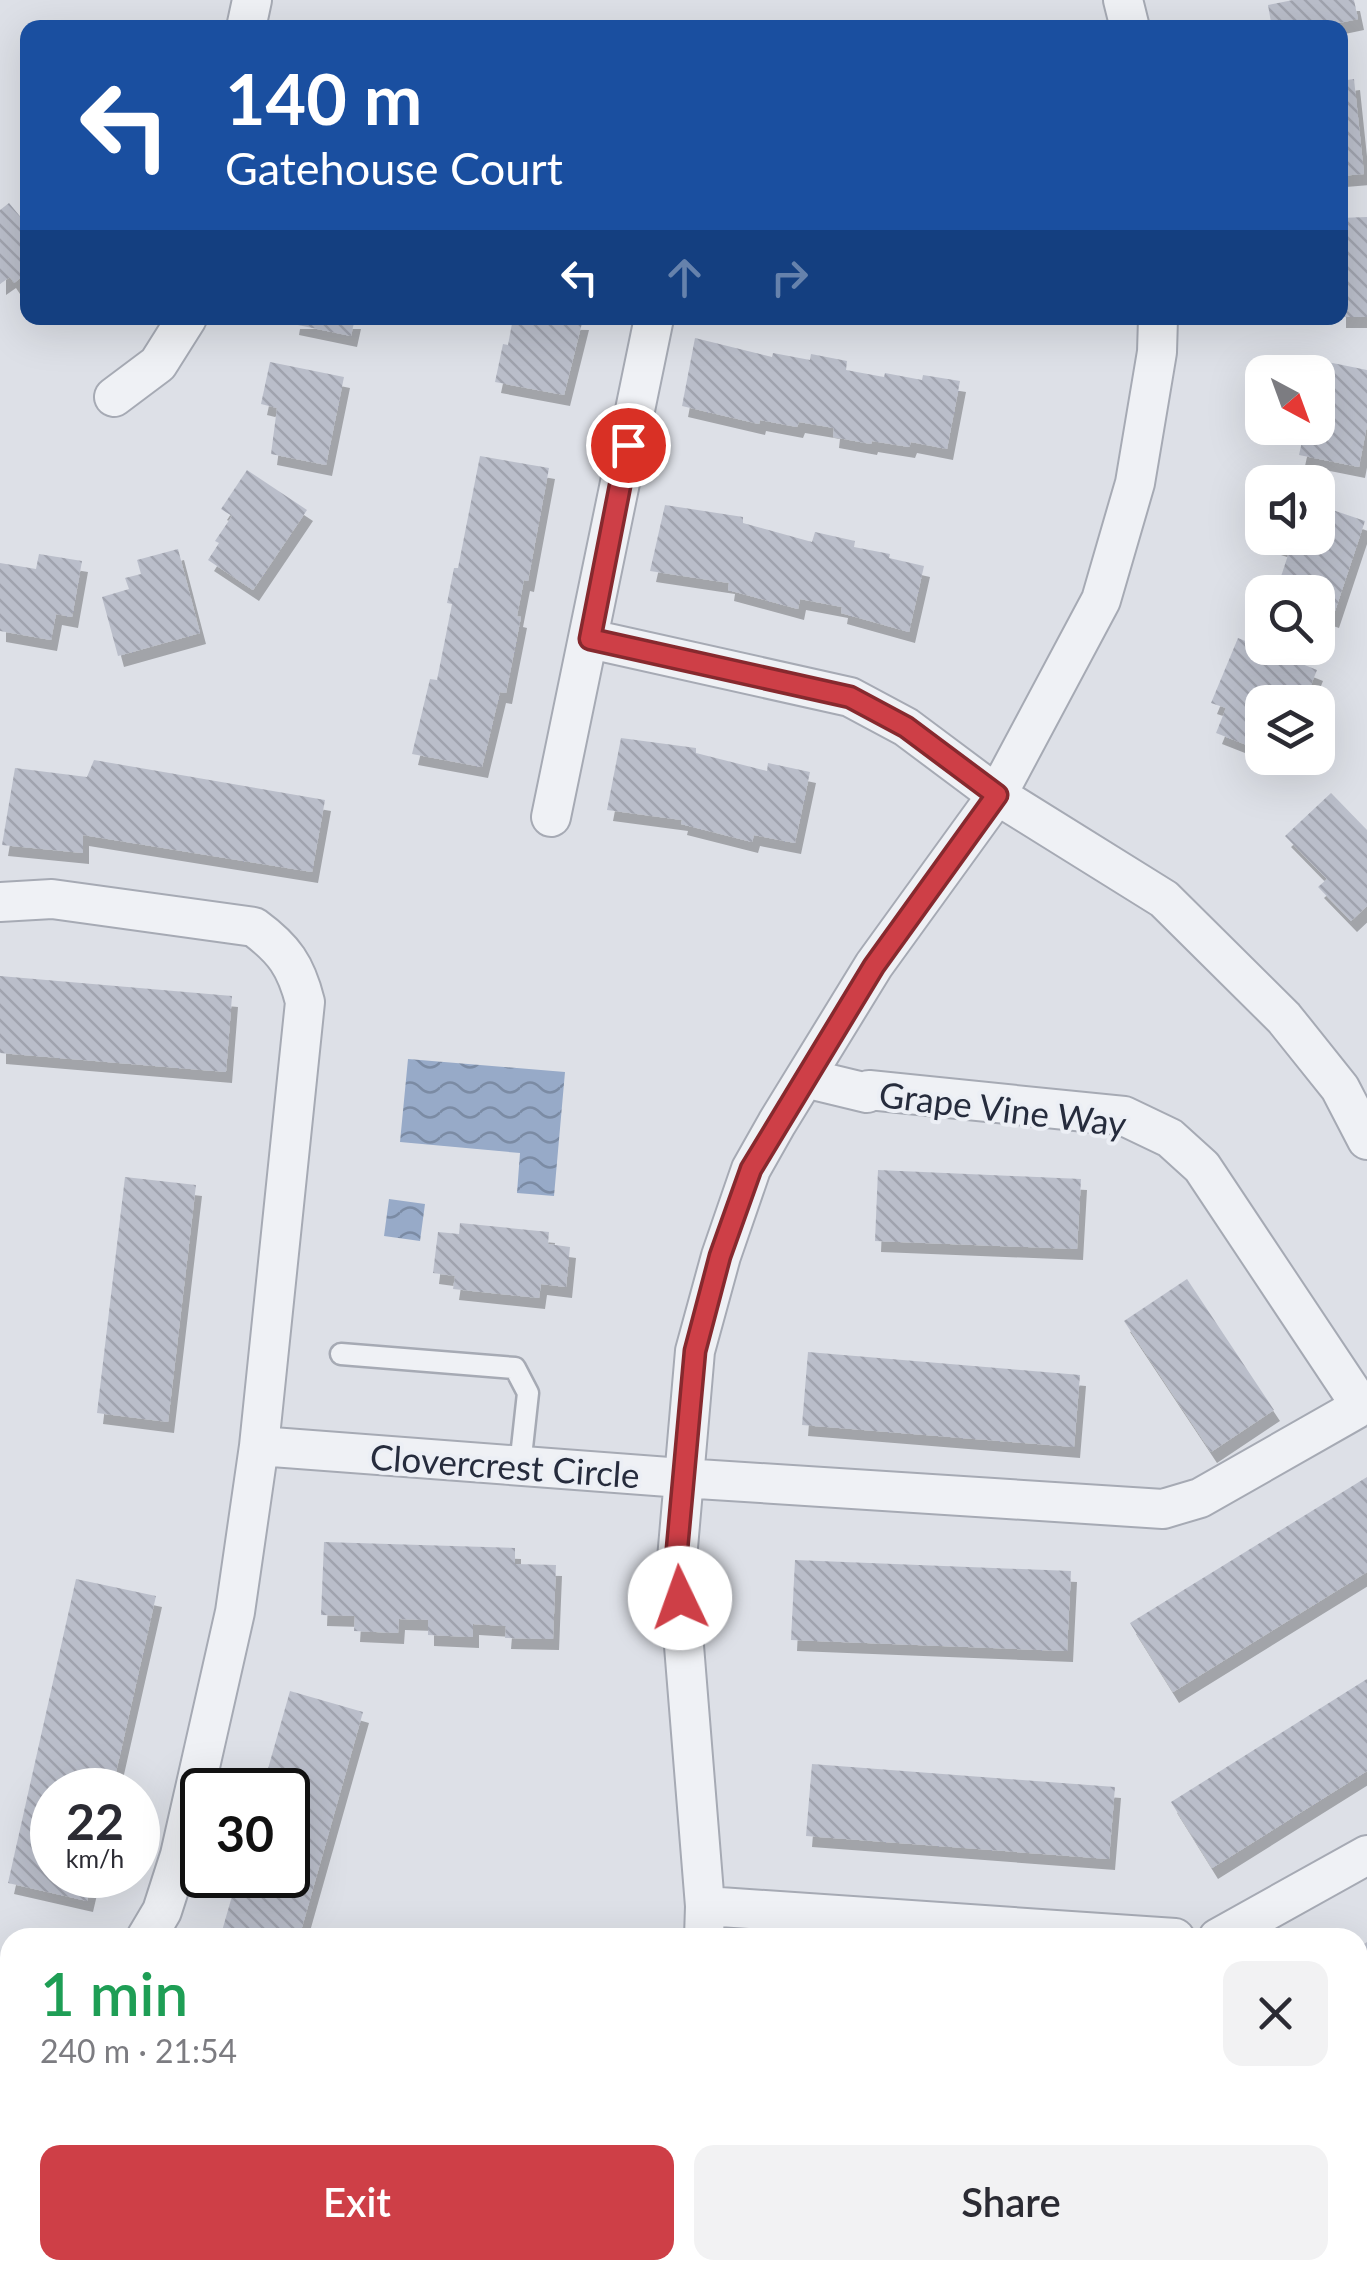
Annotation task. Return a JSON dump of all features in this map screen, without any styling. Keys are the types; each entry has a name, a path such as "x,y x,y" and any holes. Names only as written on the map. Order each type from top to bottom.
{"street":[{"path":"114,397 158,364 183,325"},
{"path":"551,817 653,325"},
{"path":"881,1928 705,1922 676,1560 695,1351 720,1256 751,1169 874,966 997,795 1101,600 1135,483 1157,352 1158,325"},
{"path":"590,639 850,697 906,727 997,795 1164,898 1284,1018 1340,1088 1367,1140"},
{"path":"0,902 52,899 254,927 274,942 298,972 306,1002 259,1446 231,1631 180,1855 162,1911 152,1928"},
{"name":"Grape Vine Way","path":"804,1078 866,1093 868,1090 1124,1116 1170,1138 1202,1167 1322,1352 1364,1405"},
{"name":"Clovercrest Circle","path":"259,1446 1163,1508 1200,1498 1364,1405"},
{"path":"1236,1928 1367,1855"}],"lane":[{"path":"341,1354 515,1368 528,1393 520,1466"}],"water":[{"path":"408,1059 565,1072 554,1196 517,1193 520,1153 400,1142"},
{"path":"389,1199 425,1204 420,1241 384,1236"}],"building":[{"path":"1293,0 1354,0 1358,19 1271,20 1268,5"},
{"path":"1354,79 1364,174 1348,175 1348,80"},
{"path":"9,203 20,216 20,278 14,283 10,277 0,284 0,210"},
{"path":"1367,217 1367,317 1348,317 1348,218"},
{"path":"298,325 353,325 351,336"},
{"path":"512,325 582,325 564,395 495,382 503,344 508,345"},
{"path":"695,338 772,357 773,353 810,360 811,354 847,361 846,370 884,377 885,373 922,380 923,375 960,381 947,449 911,442 909,447 872,441 871,444 833,437 834,428 799,422 797,427 760,420 759,424 682,406"},
{"path":"270,362 344,377 326,465 271,454 277,408 261,404"},
{"path":"1335,364 1367,370 1367,425 1359,467 1299,455 1301,445 1335,445"},
{"path":"480,456 549,468 528,581 524,580 517,616 521,617 506,693 500,692 482,767 412,754 430,679 437,680 452,604 447,603 454,568 458,568"},
{"path":"247,470 307,510 253,590 208,560 232,516 221,509"},
{"path":"665,505 743,517 743,523 812,542 815,532 855,541 854,547 924,566 909,632 841,613 842,607 800,599 798,609 728,590 729,583 650,571"},
{"path":"1335,511 1365,521 1335,611 1335,575 1282,575 1288,555 1335,555"},
{"path":"178,549 200,633 118,656 102,597 129,589 125,578 141,574 137,560"},
{"path":"39,554 82,561 72,617 56,614 51,640 0,631 0,563 36,569"},
{"path":"1238,638 1245,641 1245,665 1305,665 1317,670 1311,685 1245,685 1245,744 1216,733 1226,708 1211,703"},
{"path":"621,738 696,748 696,753 767,771 768,763 810,772 795,843 754,835 752,842 681,824 682,820 607,810"},
{"path":"94,760 325,800 312,872 83,835 83,853 2,845 15,768 87,777"},
{"path":"1331,793 1367,830 1367,906 1351,921 1318,887 1327,879 1285,836"},
{"path":"0,976 232,996 226,1072 0,1053"},
{"path":"878,1170 1081,1179 1077,1249 875,1241"},
{"path":"125,1177 196,1185 168,1422 97,1413"},
{"path":"460,1223 549,1232 548,1244 570,1247 566,1287 541,1284 539,1298 453,1289 455,1276 433,1273 438,1232 459,1234"},
{"path":"1187,1279 1274,1410 1211,1452 1124,1321"},
{"path":"808,1352 1080,1375 1074,1447 802,1425"},
{"path":"1367,1477 1367,1572 1173,1692 1130,1623"},
{"path":"324,1542 515,1548 515,1564 556,1565 553,1639 505,1638 506,1626 473,1624 473,1637 428,1635 428,1620 399,1619 398,1633 354,1631 355,1616 321,1615"},
{"path":"795,1560 1071,1571 1067,1651 791,1640"},
{"path":"76,1579 156,1596 117,1768 34,1768"},
{"path":"1367,1679 1367,1771 1212,1868 1171,1802"},
{"path":"290,1691 363,1712 302,1928 223,1928 231,1898 310,1898 310,1768 268,1768"},
{"path":"812,1764 1115,1787 1109,1859 806,1836"},
{"path":"30,1785 30,1888 8,1883"}],"route":[{"path":"628,445 590,639 850,697 906,727 997,795 874,966 751,1169 720,1256 695,1351 676,1560 680,1598"}]}
